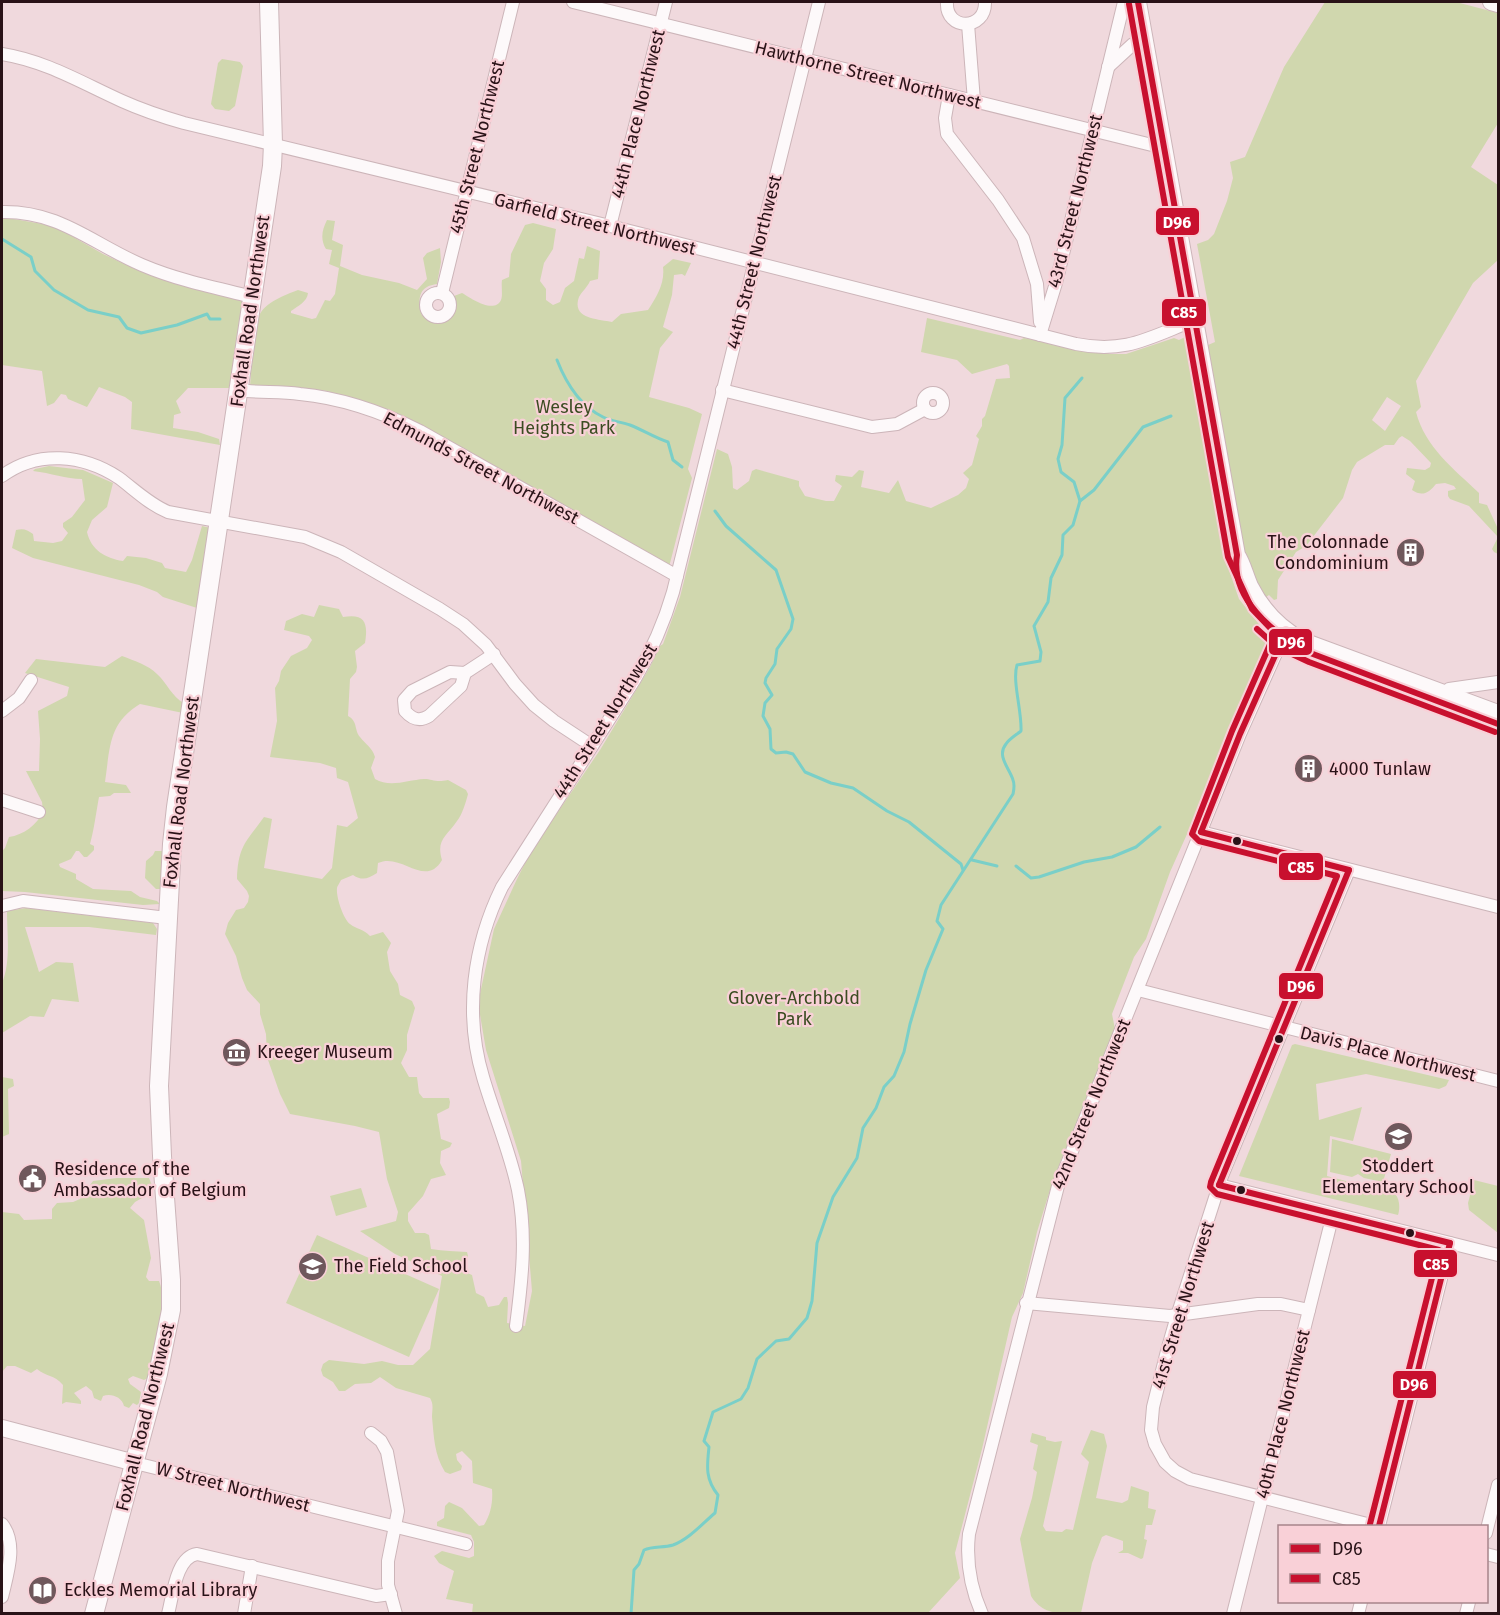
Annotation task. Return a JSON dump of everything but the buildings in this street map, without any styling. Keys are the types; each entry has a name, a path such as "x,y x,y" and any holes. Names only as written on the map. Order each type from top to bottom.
{"main road":[{"name":"Foxhall Road Northwest","path":"94,1614 158,1374 171,1310 159,1101 167,918 175,810 270,181 273,144 269,2"}],"street":[{"name":"45th Street Northwest","path":"442,293 513,2"},
{"name":"Hawthorne Street Northwest","path":"573,2 1164,148"},
{"name":"44th Place Northwest","path":"610,226 666,2"},
{"name":"44th Street Northwest","path":"516,1326 523,1271 521,1211 512,1163 477,1055 472,1012 475,971 486,926 502,887 649,654 664,618 677,576 819,2"},
{"path":"947,2 951,17 961,24 968,24 979,19 983,14 985,2"},
{"name":"43rd Street Northwest","path":"1040,335 1056,283 1124,2"},
{"path":"1138,2 1237,555 1260,604 1284,635 1443,698 1498,724"},
{"path":"1491,2 1498,4"},
{"path":"968,24 974,101"},
{"path":"1108,66 1133,44 1145,38"},
{"name":"Garfield Street Northwest","path":"2,54 53,68 150,112 184,123 610,226 1087,346 1119,347 1195,320"},
{"path":"949,95 945,126 949,138 1009,215 1029,252 1037,284 1040,335"},
{"path":"2,212 28,213 49,218 69,226 144,266 253,297"},
{"name":"Edmunds Street Northwest","path":"239,390 325,397 357,405 397,420 677,576"},
{"path":"722,390 872,427 897,424 925,409"},
{"path":"2,476 37,460 77,459 110,472 150,503 168,512 291,534 327,545 452,616 471,630 494,654 511,679 534,705 592,746"},
{"name":"42nd Street Northwest","path":"982,1614 976,1598 970,1566 969,1534 1026,1303 1061,1176 1244,724 1284,635"},
{"path":"465,673 461,686 426,718 412,718 405,711 404,700 407,694 450,672 465,673 494,654"},
{"path":"2,711 19,698 31,680"},
{"path":"1443,698 1454,688 1498,682"},
{"path":"1443,698 1498,713"},
{"path":"2,800 39,812"},
{"path":"1201,832 1498,907"},
{"name":"41st Street Northwest","path":"1349,870 1219,1185 1177,1316 1153,1407 1151,1426 1155,1444 1161,1456 1175,1471 1200,1483 1369,1525"},
{"path":"2,906 23,901 167,918"},
{"name":"Davis Place Northwest","path":"1138,990 1498,1081"},
{"path":"1219,1185 1498,1255"},
{"name":"40th Place Northwest","path":"1233,1614 1333,1214"},
{"path":"1378,1525 1450,1243"},
{"path":"1026,1303 1177,1316 1258,1304 1281,1304 1309,1310"},
{"name":"W Street Northwest","path":"2,1428 466,1544"},
{"path":"371,1433 381,1441 387,1452 398,1511 388,1562 391,1594 396,1614"},
{"path":"1488,1525 1498,1485"},
{"path":"2,1524 8,1535 9,1548 8,1568 2,1591"},
{"path":"168,1614 181,1565 188,1556 201,1554 376,1596 391,1594"},
{"path":"245,1613 245,1595 252,1566"}],"green space":[{"path":"1325,2 1456,2 1498,13 1498,123 1471,167 1498,185 1498,260 1473,283 1416,381 1421,407 1416,412 1420,425 1433,447 1479,493 1479,503 1487,505 1498,529 1498,537 1469,506 1450,499 1448,491 1456,489 1454,486 1445,483 1436,484 1431,490 1422,494 1412,490 1415,481 1406,474 1407,468 1425,470 1430,467 1431,463 1402,436 1394,445 1385,445 1357,462 1343,498 1306,546 1296,552 1278,580 1277,599 1274,600 1269,595 1261,601 1245,563 1208,345 1215,342 1197,244 1208,240 1214,234 1233,178 1230,162 1245,157 1284,67","holes":["1387,397 1401,406 1385,431 1372,420"]},
{"path":"222,59 240,62 243,66 235,106 229,111 215,109 211,104 218,63"},
{"path":"2,217 54,226 135,269 180,284 254,302 236,388 188,388 176,401 181,413 174,415 173,428 198,432 219,439 220,445 131,429 132,402 99,387 87,407 61,394 54,403 47,406 42,371 2,365"},
{"name":"Wesley Heights Park","path":"327,220 335,221 332,240 343,245 340,266 362,275 399,283 417,290 427,279 423,258 427,253 440,248 441,262 437,284 424,289 420,308 422,315 429,321 440,323 453,312 454,296 462,293 482,304 493,306 498,304 502,298 502,280 509,277 511,254 525,225 533,223 556,229 553,249 544,263 540,281 546,289 546,300 553,305 560,302 565,288 574,281 579,258 584,259 587,246 600,251 598,279 590,281 579,297 578,304 582,314 593,319 612,322 621,314 648,310 662,284 663,267 673,259 691,263 685,276 674,275 672,295 663,327 673,332 660,348 649,397 702,414 688,469 692,478 669,567 388,410 327,391 287,386 250,387 254,332 262,311 276,300 298,290 308,293 302,304 291,313 312,319 316,318 325,300 330,301 335,294 339,268 329,264 332,250 326,249 322,238"},
{"name":"Glover-Archbold Park","path":"927,318 1020,340 1024,338 1110,354 1126,354 1187,336 1188,354 1207,439 1229,570 1239,599 1270,638 1249,696 1170,872 1146,939 1134,957 1112,1014 1116,1034 1083,1105 1050,1190 1037,1232 1023,1293 1012,1317 982,1449 955,1553 960,1578 928,1613 472,1614 473,1604 446,1599 454,1571 439,1563 434,1556 442,1551 469,1558 474,1556 474,1542 471,1535 437,1526 437,1522 444,1518 445,1506 449,1502 462,1508 479,1526 484,1525 491,1508 492,1489 473,1483 472,1461 462,1451 456,1454 462,1466 461,1470 450,1474 445,1472 435,1445 430,1398 396,1388 380,1377 371,1383 355,1384 345,1391 339,1391 333,1382 323,1376 321,1370 323,1364 329,1360 364,1364 382,1361 398,1365 413,1365 430,1349 442,1276 395,1254 360,1231 396,1221 398,1212 387,1179 379,1132 290,1114 267,1057 266,1034 260,1014 260,1004 247,990 236,956 225,934 228,923 236,910 244,908 248,902 247,891 237,879 239,859 244,845 264,817 272,819 264,868 322,879 332,868 337,825 347,827 358,818 348,782 337,778 336,768 320,763 270,757 277,721 275,688 281,671 291,656 307,648 312,640 309,636 284,630 286,621 302,614 314,617 319,605 339,609 343,617 361,618 366,630 365,643 355,651 357,667 350,679 348,716 355,723 360,737 374,754 371,768 375,779 387,783 424,779 448,780 466,790 468,794 461,815 441,843 442,860 435,868 421,871 396,862 378,863 377,873 371,877 359,878 353,875 341,880 337,892 343,912 350,924 370,936 383,932 391,943 387,952 390,971 398,984 400,995 412,1001 415,1008 407,1035 407,1050 401,1063 409,1077 417,1077 419,1093 423,1098 449,1098 450,1102 449,1108 437,1114 441,1139 452,1143 450,1147 441,1151 440,1163 446,1175 431,1179 423,1196 408,1213 408,1221 415,1233 429,1235 431,1249 467,1252 465,1272 472,1275 476,1293 484,1297 488,1307 499,1305 504,1297 507,1297 507,1323 525,1326 532,1291 521,1161 486,1050 478,1003 494,929 530,853 600,750 663,644 680,597 717,449 728,454 732,467 733,488 737,490 749,481 752,471 756,469 799,481 799,486 805,496 826,501 834,501 842,486 835,481 836,475 852,477 859,470 864,471 861,487 889,493 898,480 906,501 931,508 958,495 966,488 969,479 963,473 972,465 979,439 976,436 982,426 982,419 985,416 996,379 1010,378 1009,366 1007,364 972,374 957,360 921,352"},
{"path":"49,466 83,470 113,483 107,507 92,520 87,532 95,548 110,558 123,561 127,556 146,558 162,563 165,568 186,572 202,526 211,528 197,608 163,597 139,585 33,558 12,548 16,530 19,529 33,534 34,541 53,543 62,541 68,533 63,523 72,517 85,500 82,479 33,471"},
{"path":"1498,537 1498,554 1492,549"},
{"path":"122,656 157,674 184,703 183,713 140,704 122,720 112,738 105,782 126,785 131,793 114,793 110,796 99,797 90,844 94,846 94,850 87,857 76,851 71,859 59,864 60,867 76,874 76,879 93,889 131,891 160,904 143,905 2,891 2,851 9,837 29,829 43,812 42,802 26,771 39,771 38,711 67,696 69,687 25,673 36,659 105,667"},
{"path":"155,851 164,851 162,889 156,889 145,878 146,861"},
{"path":"26,908 153,923 157,929 156,935 89,927 25,927 39,972 56,962 73,963 79,1002 52,999 44,1017 30,1016 2,1033 2,983 8,957 7,911"},
{"path":"1292,1045 1449,1080 1446,1086 1439,1089 1366,1074 1316,1084 1319,1120 1362,1107 1353,1141 1330,1136 1327,1176 1395,1194 1399,1204 1398,1215 1239,1176"},
{"path":"2,1077 13,1079 14,1086 8,1089 9,1134 2,1137"},
{"path":"1332,1139 1391,1154 1383,1182 1364,1178 1358,1174 1352,1177 1330,1172"},
{"path":"149,1178 153,1188 151,1193 135,1202 130,1208 144,1220 151,1258 146,1277 149,1281 159,1281 162,1291 159,1329 148,1378 144,1380 133,1376 128,1379 130,1384 141,1392 139,1403 137,1405 133,1403 129,1408 113,1395 103,1396 101,1401 94,1398 92,1391 86,1386 74,1393 81,1404 66,1402 62,1404 63,1385 53,1377 37,1369 31,1373 15,1366 7,1366 2,1372 2,1212 19,1214 24,1220 52,1219 52,1209 57,1203 80,1199 93,1181"},
{"path":"1474,1180 1498,1186 1498,1233 1469,1210 1468,1203"},
{"path":"361,1188 367,1207 336,1216 330,1196"},
{"path":"317,1235 439,1289 409,1357 286,1303"},
{"path":"1091,1430 1104,1434 1107,1446 1096,1498 1122,1503 1128,1500 1131,1486 1149,1492 1148,1508 1156,1510 1152,1525 1146,1525 1144,1539 1147,1540 1143,1558 1128,1553 1118,1553 1123,1550 1123,1541 1106,1535 1102,1537 1092,1563 1081,1613 1052,1612 1041,1607 1031,1596 1020,1539 1037,1472 1033,1469 1038,1445 1030,1442 1032,1433 1046,1437 1046,1440 1062,1441 1043,1526 1046,1531 1073,1530 1089,1462 1081,1454"}],"waterway":[{"path":"2,239 31,257 35,271 54,290 88,310 119,317 127,328 141,333 177,325 207,314 210,319 220,319"},
{"path":"557,360 569,385 587,407 606,418 630,425 668,442 673,460 682,467"},
{"path":"1080,501 1074,482 1061,472 1058,459 1062,445 1065,398 1082,378"},
{"path":"631,1614 634,1570 644,1550 679,1542 715,1513 718,1495 709,1478 709,1447 704,1441 713,1412 741,1399 748,1388 757,1359 776,1341 789,1339 807,1318 812,1301 817,1243 833,1197 857,1158 863,1128 876,1108 884,1087 894,1076 904,1052 926,970 943,929 937,921 941,905 1013,794 1014,782 1002,753 1007,742 1021,731 1016,679 1017,665 1040,661 1041,652 1034,626 1048,602 1051,578 1062,555 1063,535 1073,525 1080,501 1094,490 1143,427 1171,416"},
{"path":"715,511 726,526 776,570 793,619 791,629 777,649 775,664 765,683 772,695 765,703 763,716 770,729 771,749 776,753 793,754 805,772 831,783 853,788 887,811 909,822 961,864 963,870"},
{"path":"1016,866 1031,878 1039,877 1084,862 1112,857 1136,847 1160,827"},
{"path":"972,860 997,866"}],"transit line":[{"name":"D96","path":"1138,2 1237,555 1240,586 1256,612 1280,634 1305,651 1498,724"},
{"name":"C85","path":"1129,4 1228,557 1252,609 1275,633 1232,731 1192,834 1199,841 1337,876 1210,1187 1217,1194 1439,1250 1370,1524"},
{"name":"C85","path":"1257,629 1277,647 1309,662 1495,732"},
{"name":"D96","path":"1201,832 1240,734 1286,631"},
{"name":"D96","path":"1201,832 1349,870"},
{"name":"D96","path":"1219,1185 1349,870"},
{"name":"D96","path":"1219,1185 1450,1243"},
{"name":"D96","path":"1379,1525 1450,1243"}],"place":[{"name":"The Colonnade Condominium","path":"1410,552"},
{"name":"4000 Tunlaw","path":"1308,769"},
{"name":"Kreeger Museum","path":"236,1052"},
{"name":"Stoddert Elementary School","path":"1398,1137"},
{"name":"Residence of the Ambassador of Belgium","path":"33,1179"},
{"name":"The Field School","path":"313,1266"},
{"name":"Eckles Memorial Library","path":"43,1590"}]}
